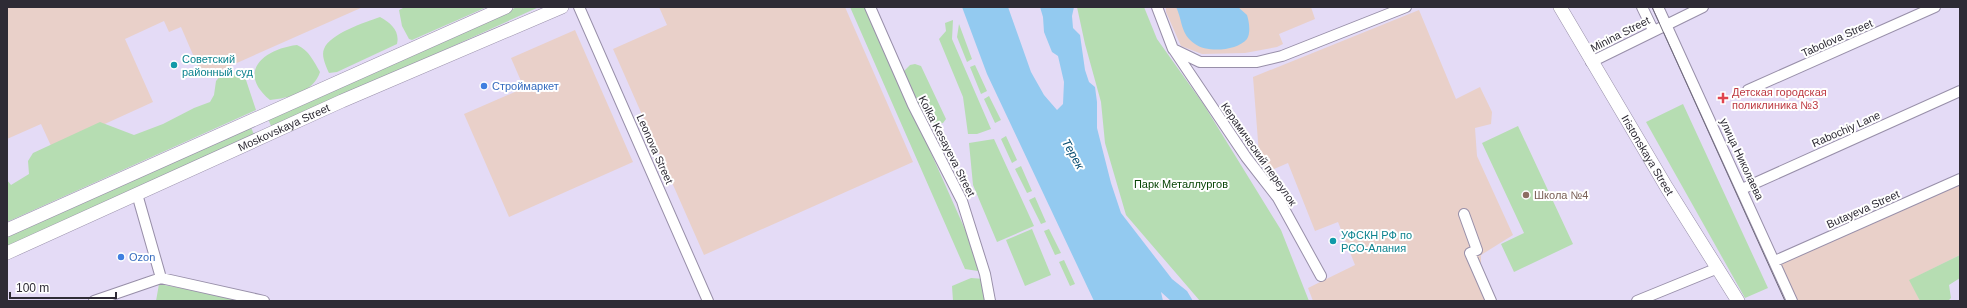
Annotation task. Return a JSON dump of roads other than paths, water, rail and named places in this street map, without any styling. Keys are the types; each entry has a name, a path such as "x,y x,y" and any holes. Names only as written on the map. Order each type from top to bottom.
{"main road":[{"name":"Moskovskaya Street","path":"7,230 506,7"},
{"name":"Moskovskaya Street","path":"7,253 352,97 562,7"},
{"name":"Iristonskaya Street","path":"1560,7 1591,62 1738,301"}],"street":[{"name":"Leonova Street","path":"580,7 708,301"},
{"name":"Kolka Kesayeva Street","path":"870,7 913,105 962,201 985,274 990,301"},
{"name":"Керамический переулок","path":"1157,7 1173,49 1246,157 1278,198 1321,276"},
{"path":"1173,49 1200,62 1257,62 1282,56 1406,7"},
{"path":"1642,7 1653,30"},
{"name":"улица Николаева","path":"1658,7 1792,301"},
{"name":"Minina Street","path":"1591,62 1702,7"},
{"name":"Tabolova Street","path":"1748,90 1935,7"},
{"name":"Rabochiy Lane","path":"1742,189 1960,91"},
{"name":"Butayeva Street","path":"1775,261 1960,179"},
{"path":"137,194 161,278"},
{"path":"1464,214 1478,250 1470,253 1491,301"},
{"path":"1637,301 1718,268"},
{"path":"94,301 161,278 264,301"}],"water":[{"name":"Терек","path":"962,7 1008,7 1031,72 1044,95 1057,110 1063,104 1064,82 1058,56 1052,52 1044,32 1043,17 1040,7 1074,7 1072,16 1073,28 1080,35 1085,70 1089,82 1095,87 1097,102 1097,128 1111,183 1121,213 1172,279 1187,291 1193,301 1171,301 1161,292 1163,301 1094,301 987,74"},
{"path":"1176,7 1238,7 1247,15 1249,34 1247,39 1236,46 1229,48 1214,50 1200,47 1190,40 1184,32"}],"tram line":[{"path":"1652,7 1785,301"}],"place":[{"name":"Советский районный суд","path":"174,65"},
{"name":"Строймаркет","path":"484,86"},
{"name":"Детская городская поликлиника №3","path":"1723,98"},
{"name":"Школа №4","path":"1526,195"},
{"name":"УФСКН РФ по РСО-Алания","path":"1333,241"},
{"name":"Ozon","path":"121,257"}],"park label":[{"name":"Парк Металлургов","path":"1181,184"}]}
